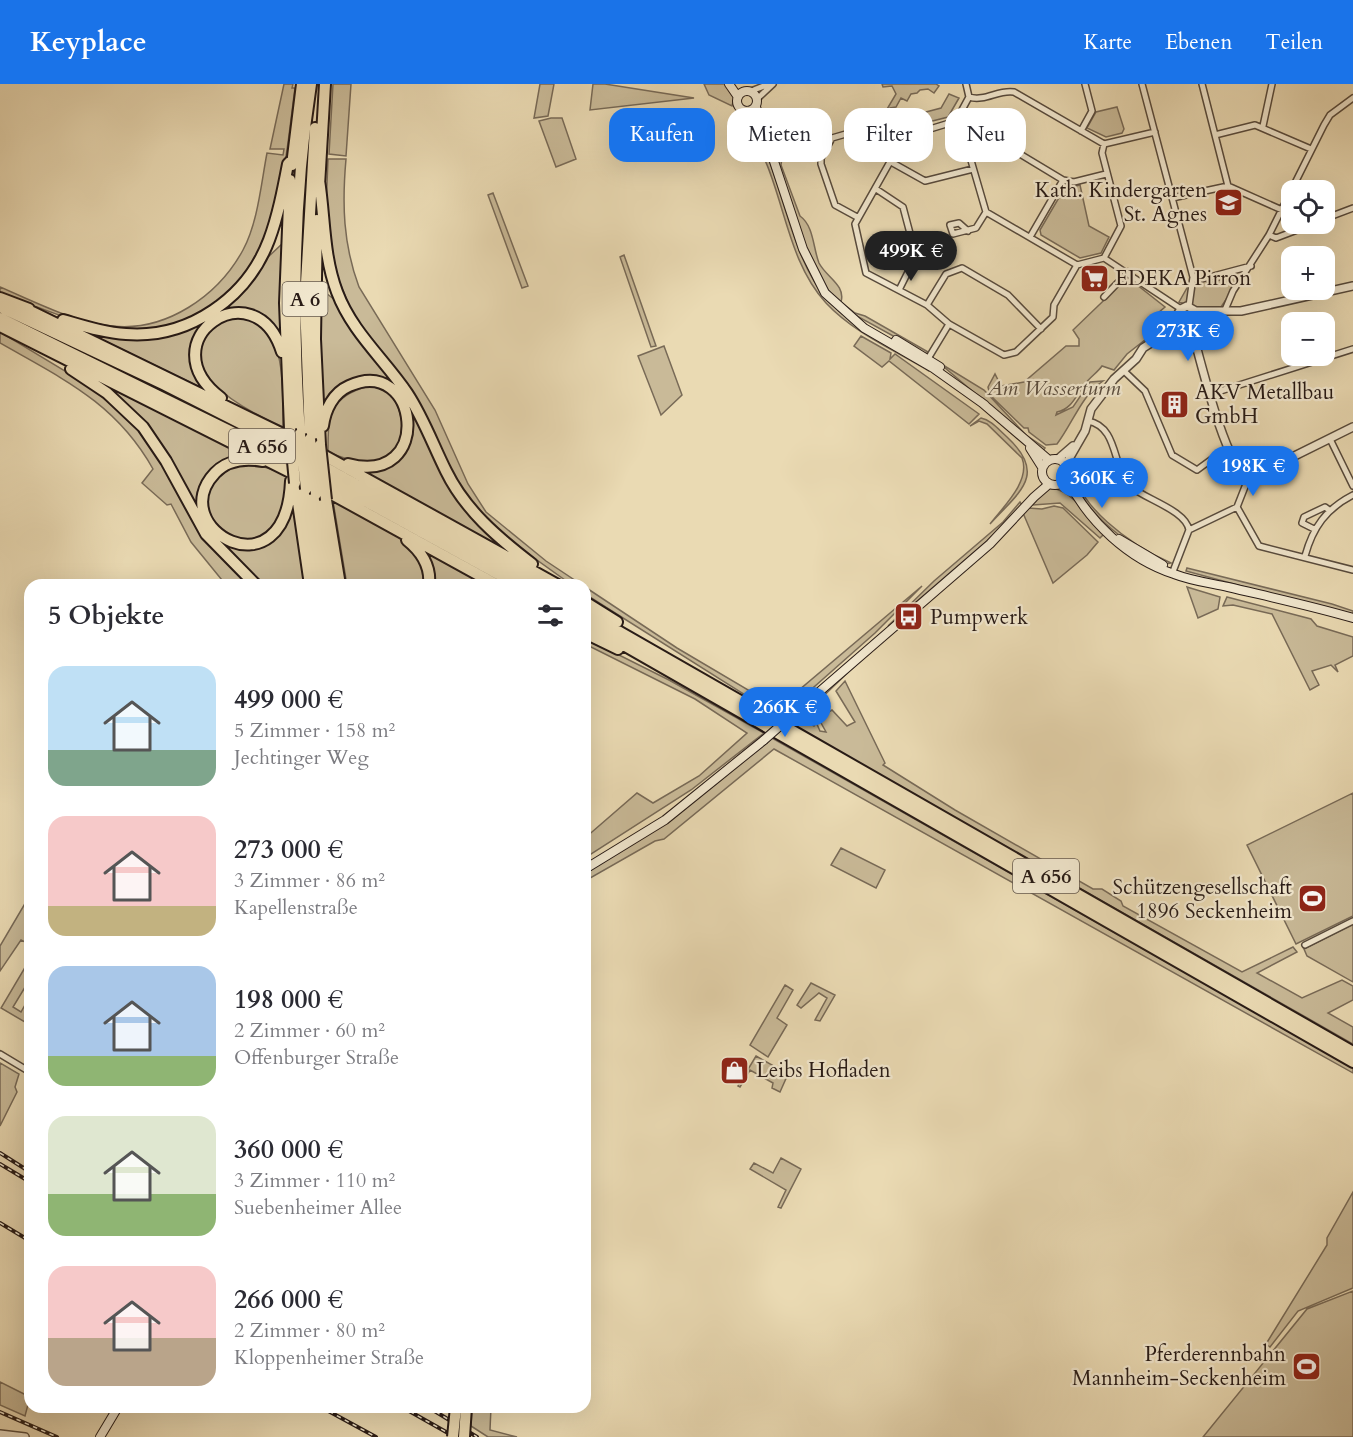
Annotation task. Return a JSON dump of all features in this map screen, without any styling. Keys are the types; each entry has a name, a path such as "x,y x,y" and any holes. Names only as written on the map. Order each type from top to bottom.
{"highway":[{"path":"302,84 305,155 319,180 328,264 344,308 360,335 412,402 446,472 469,507 499,538 550,579"},
{"name":"A 6","path":"311,84 305,155 305,437 329,579"},
{"path":"286,371 285,266 305,155 323,84"},
{"path":"22,307 93,328 124,334 159,333 204,316 233,295 257,264 270,236 288,164 305,155"},
{"path":"305,437 314,311 319,180"},
{"path":"0,298 238,411 334,461 547,579"},
{"name":"A 656","path":"0,307 269,438 527,579"},
{"path":"238,411 211,389 196,366 197,342 212,321 237,313 248,314 262,321 278,341 305,437 316,494 339,579"},
{"name":"A 656","path":"0,318 268,449 507,579"},
{"path":"0,326 275,464 486,579"},
{"path":"52,354 107,393 143,427 166,461 206,534 250,579"},
{"path":"309,579 293,482 293,466 305,437 335,396 346,387 373,382 388,387 400,397 407,410 409,426 404,445 395,455 384,463 369,467 334,461"},
{"path":"275,464 243,460 225,465 216,472 207,484 203,499 204,512 214,531 237,544 250,544 267,538 281,526 287,515 293,482"},
{"name":"A 6","path":"316,494 320,579"},
{"path":"389,524 423,557 429,572 429,579"},
{"path":"591,606 636,635 658,654"},
{"name":"A 656","path":"591,615 1353,1052"},
{"name":"A 656","path":"591,626 1353,1062"},
{"path":"591,636 647,664 670,672"},
{"path":"453,1437 455,1413"},
{"path":"464,1437 466,1413"}],"main road":[{"path":"729,84 738,97 741,108"},
{"path":"736,84 748,91 757,108"},
{"path":"738,97 748,91"},
{"path":"750,108 756,103"},
{"path":"773,162 813,273 825,293 852,318 952,375 1024,440 1053,459 1066,464 1069,471 1067,479 1059,485"},
{"path":"1024,440 1042,467 1043,477 1034,496"},
{"path":"1042,467 1053,459"},
{"path":"1043,477 1049,484 1059,485 1078,499 1124,549 1173,571 1226,587 1353,618"},
{"path":"1067,479 1078,499"},
{"path":"591,865 665,820 764,740 1005,529 1034,496 1049,484"},
{"path":"1293,604 1353,623"},
{"path":"100,1437 114,1413"}],"street":[{"path":"748,91 771,84"},
{"path":"756,103 771,84"},
{"path":"963,108 969,97 966,84"},
{"path":"1011,91 1013,84"},
{"path":"1081,131 1092,111 1085,84"},
{"path":"1142,84 1193,277 1191,316 1211,394 1230,450 1241,475 1248,479"},
{"path":"1202,84 1228,186"},
{"path":"1263,126 1272,84"},
{"path":"969,97 976,100 1011,91 1104,144 1155,132"},
{"path":"1296,180 1330,115 1353,98"},
{"path":"1215,135 1255,125 1263,126 1311,149"},
{"path":"844,135 832,138 821,158 821,165 835,205 858,217"},
{"path":"1104,144 1101,153 1120,226 1104,258"},
{"path":"1026,157 1064,180 1074,182 1106,174"},
{"path":"973,170 926,181 891,162 858,217 855,230 866,273 927,305 949,324 1004,355 1016,352 1053,317 1054,305 1077,265"},
{"path":"971,162 986,212 1077,265 1104,258 1128,272 1180,312 1191,316"},
{"path":"1030,237 1064,180"},
{"path":"1172,198 1228,186 1281,210"},
{"path":"876,189 903,207 916,256 899,290"},
{"path":"1335,215 1353,208"},
{"path":"968,231 976,228 986,212"},
{"path":"1225,310 1233,291 1251,266 1281,212"},
{"path":"1269,235 1276,238 1287,234"},
{"path":"1202,279 1251,266"},
{"path":"927,305 946,273 962,268 1008,295 1041,330"},
{"path":"1104,297 1128,272"},
{"path":"1066,464 1094,404 1143,348 1191,316 1225,310 1241,311 1353,286"},
{"path":"1180,312 1191,316"},
{"path":"1164,333 1180,312"},
{"path":"926,361 949,324"},
{"path":"1211,394 1353,349"},
{"path":"1124,371 1144,391 1172,455 1197,470 1230,450"},
{"path":"1088,421 1096,423 1107,434 1129,485 1184,519 1189,530"},
{"path":"1173,571 1189,530 1237,507 1248,479 1353,427"},
{"path":"1330,439 1353,486"},
{"path":"1053,459 1075,444"},
{"path":"1305,556 1314,530 1329,510 1353,495"},
{"path":"1237,507 1259,546 1353,570"},
{"path":"1314,530 1302,523 1304,518 1325,507 1329,510"},
{"path":"1305,945 1353,921"},
{"path":"0,1054 24,1068"},
{"path":"0,1434 25,1437"}],"green space":[{"path":"284,84 293,84 292,88 295,88 287,151 274,214 263,244 247,271 227,294 200,312 174,324 146,330 126,331 80,322 0,293 0,287 54,311 97,324 112,326 152,323 171,317 205,296 232,267 248,239 258,203 267,153 283,155 284,149 270,149"},
{"path":"333,84 351,84 346,156 329,154"},
{"path":"540,84 554,84 548,116 534,118"},
{"path":"593,84 605,84 694,98 590,110"},
{"path":"704,84 726,84 734,98 732,106 709,95"},
{"path":"882,84 936,84 939,86 934,93 928,89 920,90 911,94 907,101 901,98 896,107 890,108 888,108 896,94 892,86 883,87"},
{"path":"949,94 959,98 953,108 945,108 945,118 933,121 933,110 941,108"},
{"path":"1117,107 1124,129 1122,133 1106,137 1087,128 1096,112"},
{"path":"562,118 576,159 556,167 539,121"},
{"path":"328,159 346,159 345,224 350,255 359,287 435,410 468,484 486,512 546,561 573,579 564,579 492,528 457,485 426,421 356,322 335,271 326,208"},
{"path":"765,162 770,162 771,165 804,261 828,300 851,321 930,369 929,371 849,323 826,303 811,283 800,262"},
{"path":"778,162 781,162 800,216 811,231 819,263 841,291 841,302 855,313 865,316 928,352 926,354 844,309 832,296 812,266"},
{"path":"1080,185 1089,226 1109,237 1101,253 1080,258 1041,235 1040,230 1064,189"},
{"path":"493,193 528,286 522,288 488,195"},
{"path":"282,244 281,339 237,310 195,340 208,391 84,331 106,335 196,324"},
{"path":"624,255 656,346 651,347 620,257"},
{"path":"1246,270 1221,307 1197,308 1179,302 1191,281 1206,279 1207,283 1233,277 1232,273"},
{"name":"Am Wasserturm","path":"1125,280 1132,281 1165,307 1151,319 1156,327 1155,332 1127,354 1114,370 1102,366 1070,405 1057,412 1056,415 1073,407 1090,382 1103,381 1083,402 1057,444 1046,445 1029,432 1028,428 1024,428 990,395 988,387 995,374 1001,386 1024,382 1066,346 1079,346 1079,339 1073,330"},
{"path":"318,287 335,300 408,401 443,473 503,548 359,470 365,469 407,444 395,389 352,382 323,415"},
{"path":"229,318 248,318 261,325 271,336 281,366 283,427 247,409 228,396 212,382 202,367 199,351 207,334"},
{"path":"0,332 85,383 132,422 154,451 204,540 242,579 221,579 191,542 171,504 167,505 142,483 153,469 138,446 105,410 66,381 0,343"},
{"path":"861,336 891,353 890,359 895,354 979,414 969,424 889,361 882,367 854,346"},
{"path":"664,346 682,395 661,415 638,356"},
{"path":"938,362 984,390 1026,435 1045,448 1043,451"},
{"path":"106,386 252,456 208,478 207,525 251,547 289,516 293,503 305,579 255,579 225,551 115,395"},
{"path":"369,386 386,391 396,401 404,432 396,448 385,458 368,462 343,458 328,452 330,418 333,410 345,396"},
{"path":"981,418 995,426 1019,450 1026,462 1027,473 1025,483 1019,492 990,524 1019,485 1024,467 1022,458 987,424 979,421 970,426"},
{"path":"1072,460 1075,477 1082,493 1093,508 1123,535 1171,563 1166,564 1129,542 1098,517 1073,482 1069,469"},
{"path":"238,465 258,465 286,474 284,506 272,529 256,539 238,538 222,529 210,515 207,498 215,480"},
{"path":"1052,488 1060,490 1074,500 1104,534 1100,538 1060,503 1033,505 1032,502 1044,490"},
{"path":"333,501 370,518 397,535 417,555 423,566 425,579 346,579"},
{"path":"1020,502 1022,505 995,534 888,626 934,581 1003,522"},
{"path":"1054,506 1063,508 1098,542 1087,555 1053,583 1023,513 1028,508 1042,509"},
{"path":"419,545 479,579 430,579"},
{"path":"1187,568 1332,604 1353,611 1353,616 1186,571"},
{"path":"922,586 875,633 780,717 591,598 591,591 677,648 772,704 793,695"},
{"path":"1187,587 1220,597 1218,609 1198,618"},
{"path":"1227,597 1311,619 1317,626 1353,637 1353,656 1335,665 1338,672 1331,665 1312,671 1319,685 1310,690 1272,614 1233,605 1223,606"},
{"path":"591,641 669,680 764,733 691,790 591,854 591,833 637,793 653,803 699,776 747,733 695,699 591,647"},
{"path":"861,660 812,707 804,721 814,726 816,722 820,731 826,732 815,712 821,703 826,704 821,708 824,715 832,710 847,726 855,722 836,691 845,681 885,763 883,765 955,810 1093,889 1102,889 1121,901 1123,906 1242,972 1293,947 1297,952 1257,973 1302,998 1342,980 1353,986 1353,1000 1328,1013 1353,1027 1353,1044 789,723"},
{"path":"772,738 1353,1068 1353,1073 774,749 664,839 655,841 591,878 591,869 667,823"},
{"path":"1353,793 1353,916 1296,944 1247,845"},
{"path":"841,848 885,870 876,888 831,865"},
{"path":"24,905 24,942 21,940 0,971 0,946"},
{"path":"1353,924 1353,982 1307,956 1304,949"},
{"path":"24,969 24,989 13,1007 21,1012 24,1007 24,1021 1,1008"},
{"path":"811,983 835,995 820,1021 815,1020 827,998 819,993 801,1008 797,1005"},
{"path":"785,985 793,990 777,1018 787,1025 768,1057 750,1045"},
{"path":"756,1056 788,1074 780,1092 772,1088 773,1083 750,1070 740,1087 738,1086"},
{"path":"0,1063 19,1074 15,1087 17,1092 0,1126"},
{"path":"781,1158 801,1169 781,1208 778,1207 786,1190 750,1169 754,1163 773,1173"},
{"path":"1353,1192 1353,1288 1298,1311 1270,1347 1266,1344 1327,1245 1327,1238"},
{"name":"Pferderennbahn Mannheim-Seckenheim","path":"1353,1291 1353,1437 1203,1437 1307,1309"},
{"path":"0,1382 24,1394 25,1416 0,1405"},
{"path":"472,1413 491,1413 490,1430 517,1437 488,1437 471,1426"}],"railway":[{"path":"0,1153 24,1168"},
{"path":"0,1164 24,1178"},
{"path":"0,1223 24,1237"},
{"path":"0,1412 57,1437"},
{"path":"332,1413 376,1437"},
{"path":"413,1413 455,1437"},
{"path":"438,1413 477,1437"}],"place":[{"name":"Kath. Kindergarten St. Agnes","path":"1228,202"},
{"name":"EDEKA Pirron","path":"1094,278"},
{"name":"AKV Metallbau GmbH","path":"1174,404"},
{"name":"Pumpwerk","path":"909,617"},
{"name":"Schützengesellschaft 1896 Seckenheim","path":"1313,899"},
{"name":"Leibs Hofladen","path":"735,1070"},
{"name":"Pferderennbahn Mannheim-Seckenheim","path":"1307,1366"}]}
